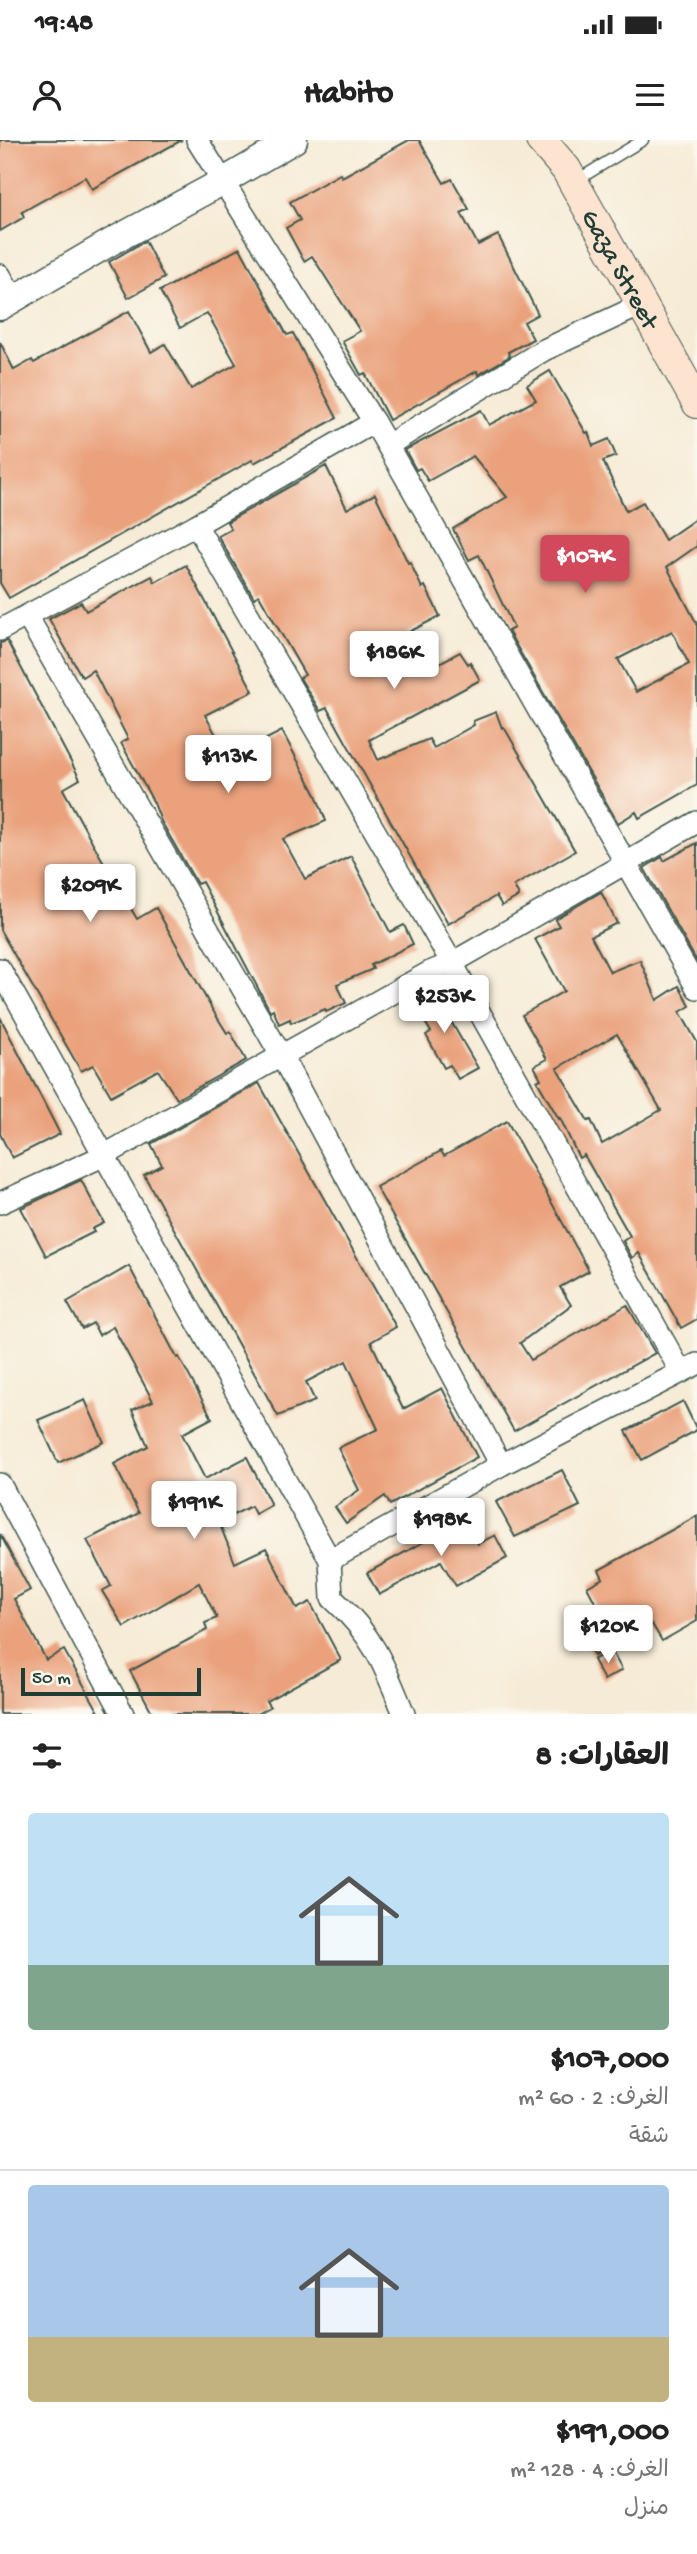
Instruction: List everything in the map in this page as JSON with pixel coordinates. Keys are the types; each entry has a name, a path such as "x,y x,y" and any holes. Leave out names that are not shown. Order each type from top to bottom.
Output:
{"main road":[{"name":"Gaza Street","path":"560,152 641,305 697,403"}],"street":[{"path":"197,140 388,445 697,988"},
{"path":"0,275 7,303 294,140"},
{"path":"388,445 544,350 641,305"},
{"path":"0,631 197,525 374,422"},
{"path":"197,525 689,1368 500,1465 331,1560"},
{"path":"27,616 282,1057 500,1465"},
{"path":"0,1203 105,1155 430,972 452,963 697,822"},
{"path":"0,969 331,1560 332,1598 352,1616 380,1654 404,1714"},
{"path":"0,1484 123,1714"}],"lane":[{"path":"560,152 643,140"}],"building":[{"path":"0,140 182,140 92,189 85,177 22,212 24,217 0,231"},
{"path":"409,140 419,140 444,183 452,179 469,209 461,213 478,245 498,235 538,314 524,322 533,339 508,352 510,356 478,375 477,371 389,420 365,373 361,375 342,341 360,331 312,256 304,261 286,228 300,220 290,202"},
{"path":"145,241 164,278 128,298 109,262"},
{"path":"240,248 287,335 293,333 337,418 254,463 252,460 9,598 0,583 0,342 14,370 32,360 34,363 129,311 151,352 165,344 191,389 236,364 207,313 180,328 160,291"},
{"path":"550,371 586,433 588,432 593,446 609,439 616,456 603,461 626,511 643,502 665,540 697,518 697,546 667,567 697,624 697,785 639,818 636,812 618,823 508,631 514,628 479,555 469,560 453,529 507,497 473,456 428,481 420,468 416,470 405,450 481,410 489,425 536,400 527,385","holes":["672,631 689,664 636,692 618,659"]},
{"path":"326,466 347,509 375,494 408,563 410,562 422,588 425,586 440,616 407,633 426,670 460,652 468,664 470,662 480,680 369,740 378,760 429,739 434,748 474,725 473,721 496,712 502,728 504,727 575,851 514,886 519,896 502,906 496,896 448,924 327,708 320,711 300,678 305,675 259,595 254,598 218,536 231,529 227,522"},
{"path":"186,565 253,691 205,715 229,758 282,731 316,795 326,821 283,839 305,879 351,856 390,932 404,925 413,944 371,965 373,969 337,984 346,1003 291,1023 290,1019 279,1024 273,1009 270,1011 202,882 197,884 161,821 121,743 128,739 93,670 82,677 49,619 81,602 86,611 152,576 155,582"},
{"path":"7,641 80,779 63,789 100,856 137,919 156,908 212,1009 227,1033 230,1031 246,1060 177,1099 158,1070 111,1096 93,1065 81,1071 0,930 0,643"},
{"path":"697,843 697,962 644,868 662,857 664,861"},
{"path":"601,892 617,923 591,936 610,972 640,960 657,1000 679,986 690,1006 680,1012 697,1042 697,1319 681,1328 639,1253 632,1258 623,1241 630,1236 584,1155 579,1158 560,1118 537,1081 541,1079 534,1066 547,1059 522,1015 564,991 535,939 559,926 555,919","holes":["617,1034 661,1110 602,1144 591,1120 588,1121 557,1068"]},
{"path":"431,987 478,1068 458,1079 450,1065 444,1068 426,1035 431,1032 411,999"},
{"path":"0,1017 60,1134 12,1158 0,1134"},
{"path":"259,1083 396,1327 371,1342 403,1409 442,1388 477,1457 390,1505 385,1496 346,1523 335,1507 359,1490 338,1448 378,1429 346,1361 306,1382 315,1401 278,1416 144,1175 162,1165 151,1144"},
{"path":"507,1121 589,1271 560,1287 571,1305 520,1343 531,1360 627,1305 655,1353 514,1431 376,1187 441,1151 444,1156"},
{"path":"81,1180 104,1223 92,1229 94,1232 46,1256 21,1208"},
{"path":"129,1266 212,1418 182,1434 205,1479 247,1457 271,1505 255,1514 251,1506 219,1522 235,1563 266,1548 297,1609 310,1602 341,1660 266,1701 270,1707 257,1714 153,1714 130,1671 207,1630 205,1623 217,1618 199,1583 124,1627 102,1591 111,1586 87,1540 139,1513 114,1464 148,1446 132,1410 153,1401 113,1327 99,1335 93,1323 82,1329 67,1302"},
{"path":"85,1400 104,1442 58,1463 38,1420"},
{"path":"683,1401 697,1430 642,1460 626,1431"},
{"path":"562,1470 580,1506 515,1537 496,1502"},
{"path":"697,1516 697,1621 662,1641 652,1624 594,1656 573,1616 596,1604 587,1587 603,1578 599,1570"},
{"path":"465,1519 478,1544 495,1535 507,1558 456,1586 441,1561 379,1595 367,1573"},
{"path":"0,1534 30,1590 14,1599 46,1660 64,1650 100,1714 0,1714"},
{"path":"611,1650 622,1670 604,1680 593,1660"}]}
